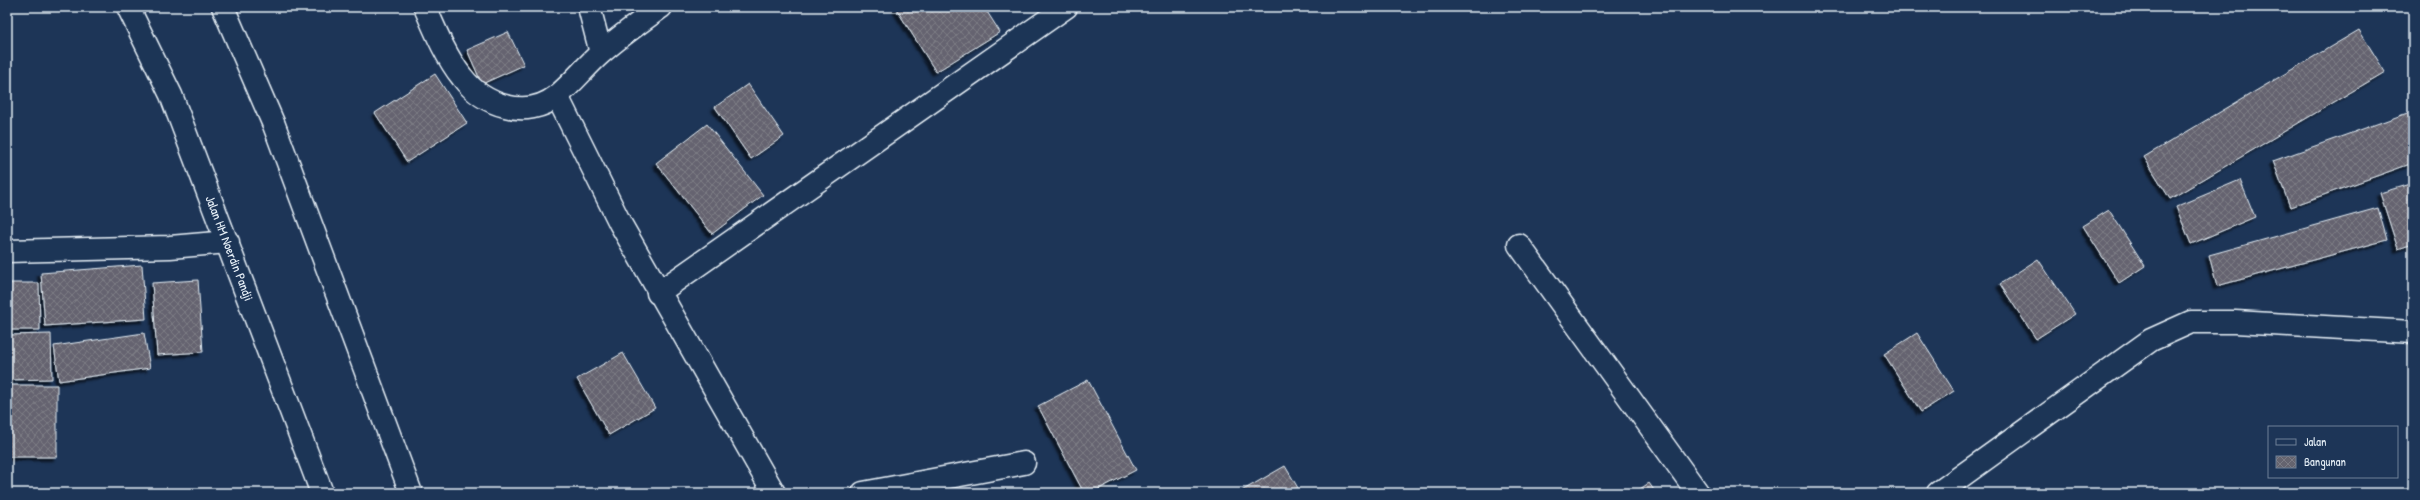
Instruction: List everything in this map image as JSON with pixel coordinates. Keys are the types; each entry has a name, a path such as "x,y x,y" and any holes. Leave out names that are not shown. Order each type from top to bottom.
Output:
{"street":[{"name":"Jalan HM Noerdin Pandji","path":"128,7 171,95 322,493"},
{"path":"223,7 274,124 411,493"},
{"path":"425,7 434,28 462,76 477,91 493,101 517,109 532,108 557,96 601,53 661,7"},
{"path":"589,7 601,53"},
{"path":"658,293 1066,7"},
{"path":"557,96 616,216 658,293 712,382 774,493"},
{"path":"7,251 170,247 228,242"},
{"path":"1519,245 1698,493"},
{"path":"1938,493 2151,340 2191,322 2235,322 2413,332"},
{"path":"862,493 1024,463"}],"building":[{"path":"895,7 984,7 1000,32 936,72"},
{"path":"2359,30 2385,72 2170,199 2144,157"},
{"path":"508,32 524,65 482,84 467,50"},
{"path":"435,74 467,123 407,162 375,113"},
{"path":"748,84 784,136 751,159 715,107"},
{"path":"2413,111 2413,163 2290,207 2273,161"},
{"path":"707,124 763,195 712,234 656,163"},
{"path":"2240,180 2255,217 2191,244 2176,207"},
{"path":"2413,183 2413,244 2398,249 2380,193"},
{"path":"2378,208 2387,240 2217,286 2209,255"},
{"path":"2109,210 2145,266 2119,283 2083,226"},
{"path":"2038,259 2075,314 2036,339 2000,284"},
{"path":"142,265 146,319 45,326 41,273"},
{"path":"198,280 203,352 157,355 152,283"},
{"path":"7,283 39,283 40,330 7,330"},
{"path":"144,333 150,368 59,381 54,346"},
{"path":"1917,333 1954,391 1921,412 1884,354"},
{"path":"51,334 52,379 7,380 7,335"},
{"path":"623,353 655,408 609,435 577,379"},
{"path":"1088,380 1136,470 1091,493 1084,493 1038,406"},
{"path":"7,385 57,385 57,457 7,457"},
{"path":"1285,466 1301,493 1238,493"},
{"path":"1649,483 1656,493 1634,493"}]}
